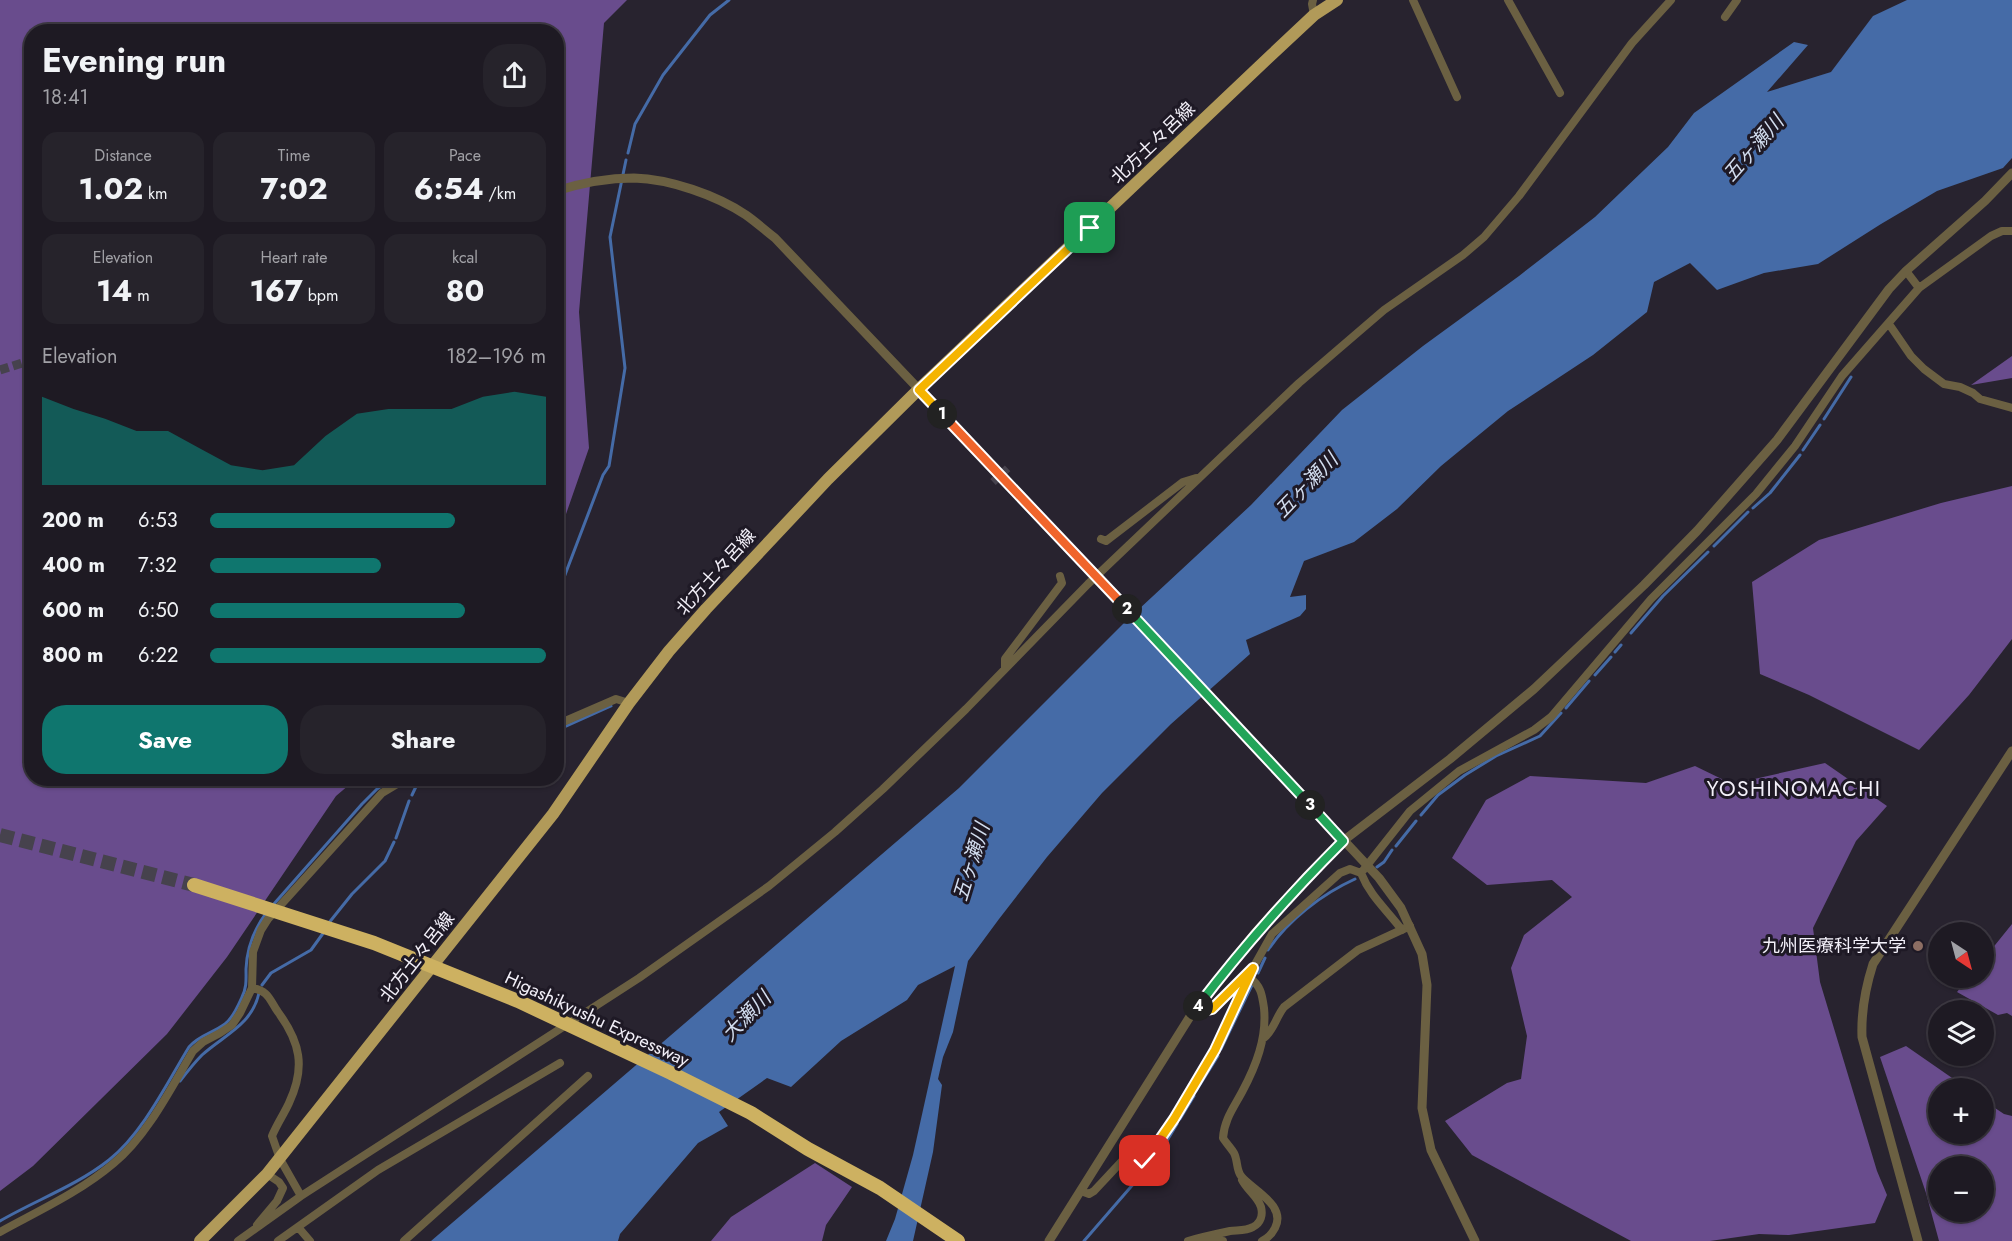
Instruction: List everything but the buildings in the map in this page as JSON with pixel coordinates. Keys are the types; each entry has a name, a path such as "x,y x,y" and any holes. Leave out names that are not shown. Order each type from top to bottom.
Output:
{"highway":[{"name":"Higashikyushu Expressway","path":"194,885 374,943 528,1006 751,1113 808,1149 880,1188 958,1241"}],"main road":[{"name":"北方土々呂線","path":"200,1241 236,1207 280,1159 553,814 629,704 669,651 765,545 828,479 919,390 1314,15 1337,0"}],"street":[{"path":"1313,0 1314,15"},
{"path":"1413,0 1457,97"},
{"path":"1509,0 1560,93"},
{"path":"238,1241 301,1197 639,978 769,886 884,789 1088,584 1299,383 1384,310 1463,255 1484,237 1519,196 1632,43 1671,0"},
{"path":"1725,17 1737,0"},
{"path":"1049,1241 1197,1007 1255,933 1343,841 1450,759 1534,689 1644,585 1697,531 1777,440 1889,289 2012,173"},
{"path":"564,188 575,185 634,178 676,185 709,196 746,215 775,238 1088,567 1379,878 1401,908 1406,928 1422,954 1427,985 1422,1108 1431,1150 1475,1241"},
{"path":"1361,873 1410,811 1459,771 1534,730 1551,717 1651,599 1756,494 1795,446 1842,376 1890,324 1919,288 1991,236 2002,231 2012,231"},
{"path":"1906,271 1919,288"},
{"path":"1890,324 1911,356 1944,384 1960,387 1980,399 2012,408"},
{"path":"1101,539 1106,541 1184,482 1198,478"},
{"path":"1005,668 1005,659 1062,583 1060,576"},
{"path":"564,722 616,699 629,704"},
{"path":"1918,1241 1862,1037 1863,1001 1873,964 2012,751"},
{"path":"0,1232 76,1190 114,1163 142,1133 193,1051 203,1042 232,1025 240,1013 252,988 253,952 261,930 268,919 382,793 394,786"},
{"path":"1134,1174 1174,1119 1215,1050 1253,968 1272,934 1287,918 1340,873 1350,869 1361,873"},
{"path":"1361,873 1366,887 1383,909 1406,928"},
{"path":"1264,1038 1270,1033 1284,1007 1334,968 1358,950 1406,928"},
{"path":"1197,1007 1203,1011 1212,1009 1253,968"},
{"path":"1190,1241 1222,1232 1255,1227 1262,1216 1259,1203 1247,1189 1239,1173 1234,1153 1223,1138 1227,1117 1251,1074 1264,1038 1265,1023 1260,987 1249,977"},
{"path":"252,988 262,990 268,995 289,1027 298,1048 299,1066 295,1085 289,1103 272,1136 280,1159 301,1197"},
{"path":"279,1241 378,1170 560,1063"},
{"path":"404,1241 588,1076"},
{"path":"1081,1191 1089,1194 1094,1191 1123,1160 1145,1161"},
{"path":"1239,1173 1246,1182 1266,1198 1276,1213 1277,1224 1266,1240"},
{"path":"255,1230 278,1201 283,1188 279,1182 267,1174"},
{"path":"298,1227 310,1241"},
{"path":"1190,1241 1223,1241"}],"shaded area":[{"path":"0,0 627,0 604,23 579,312 589,448 564,520 564,24 24,24 24,786 348,786 336,796 227,957 167,1034 33,1166 0,1191"},
{"path":"2012,356 2012,378 1971,385"},
{"path":"2012,486 2012,639 1969,695 1919,750 1809,695 1760,674 1752,582 1819,540 1941,503"},
{"path":"1825,763 1887,806 1856,841 1813,928 1820,982 1877,1171 1887,1195 1875,1223 1789,1235 1759,1234 1710,1241 1631,1241 1472,1155 1445,1121 1507,1083 1521,1079 1527,1036 1511,968 1524,935 1572,897 1552,880 1487,885 1452,858 1486,800 1530,776 1646,783 1695,766 1732,784"},
{"path":"2012,924 2012,1016 2007,1013 1998,1015 1994,1013 1994,1000 1971,1000 1957,992 1960,988 1994,988 1994,946"},
{"path":"1906,1046 1928,1061 1928,1066 1935,1066 1952,1078 1928,1078 1928,1144 1994,1144 1994,1107 2012,1116 2012,1241 1939,1241 1934,1222 1994,1222 1994,1156 1928,1156 1928,1200 1880,1057"},
{"path":"815,1163 852,1187 826,1225 822,1241 711,1241 731,1217"}],"water":[{"path":"1907,0 2012,0 2012,158 2003,168 1937,191 1818,264 1764,273 1717,290 1690,263 1654,282 1647,312 1593,355 1508,411 1441,466 1397,509 1354,542 1304,561 1290,597 1306,595 1306,609 1300,616 1246,640 1250,654 1171,724 1102,793 1047,857 968,961 953,1032 943,1057 938,1079 942,1085 933,1152 913,1241 886,1241 895,1219 913,1155 955,966 918,985 907,1000 841,1041 791,1087 767,1078 719,1112 728,1126 698,1143 620,1234 618,1241 431,1241 959,788 1124,623 1251,505 1342,410 1595,217 1668,147 1694,113 1794,42 1808,45 1767,92 1831,72 1873,16"}],"waterway":[{"path":"628,153 635,124 663,75 710,15 729,0"},
{"path":"564,577 603,475 609,466 625,368 610,237 626,160"},
{"path":"1824,419 1851,377"},
{"path":"1803,450 1820,425"},
{"path":"1753,508 1770,493 1800,455"},
{"path":"1714,546 1748,512"},
{"path":"1631,633 1663,596 1708,552"},
{"path":"1615,652 1621,645"},
{"path":"1595,675 1611,657"},
{"path":"1566,708 1589,681"},
{"path":"564,727 611,706"},
{"path":"1421,815 1438,795 1465,775 1496,756 1540,736 1561,713"},
{"path":"273,905 362,804 381,786"},
{"path":"412,795 416,786"},
{"path":"396,838 409,801"},
{"path":"1396,846 1416,821"},
{"path":"328,924 352,894 385,861 394,842"},
{"path":"1377,867 1384,862 1392,850"},
{"path":"1268,950 1285,928 1307,909 1330,892 1355,879"},
{"path":"0,1221 96,1169 109,1160 133,1136 154,1107 189,1047 225,1024 235,1012 245,990 250,946 258,925 267,912"},
{"path":"262,985 271,973 311,950 324,932"},
{"path":"1258,973 1265,958"},
{"path":"1221,1049 1252,985"},
{"path":"180,1081 202,1055 244,1021 259,993"},
{"path":"1196,1091 1218,1056"},
{"path":"1180,1119 1194,1096"},
{"path":"1159,1154 1177,1124"},
{"path":"1084,1241 1155,1159"}],"tunnel":[{"path":"0,370 24,362"},
{"path":"993,482 1008,468"},
{"path":"0,835 194,885"}],"place":[{"name":"九州医療科学大学","path":"1918,946"}],"district":[{"name":"YOSHINOMACHI","path":"1794,789"}],"route":[{"path":"1090,228 919,390 1088,567 1343,841 1255,933 1197,1007 1203,1011 1212,1009 1253,968 1215,1050 1152,1154 1145,1161"}],"water label":[{"name":"五ヶ瀬川","path":"1753,148"},
{"name":"五ヶ瀬川","path":"1306,485"},
{"name":"五ヶ瀬川","path":"971,862"},
{"name":"大瀬川","path":"746,1016"}]}
